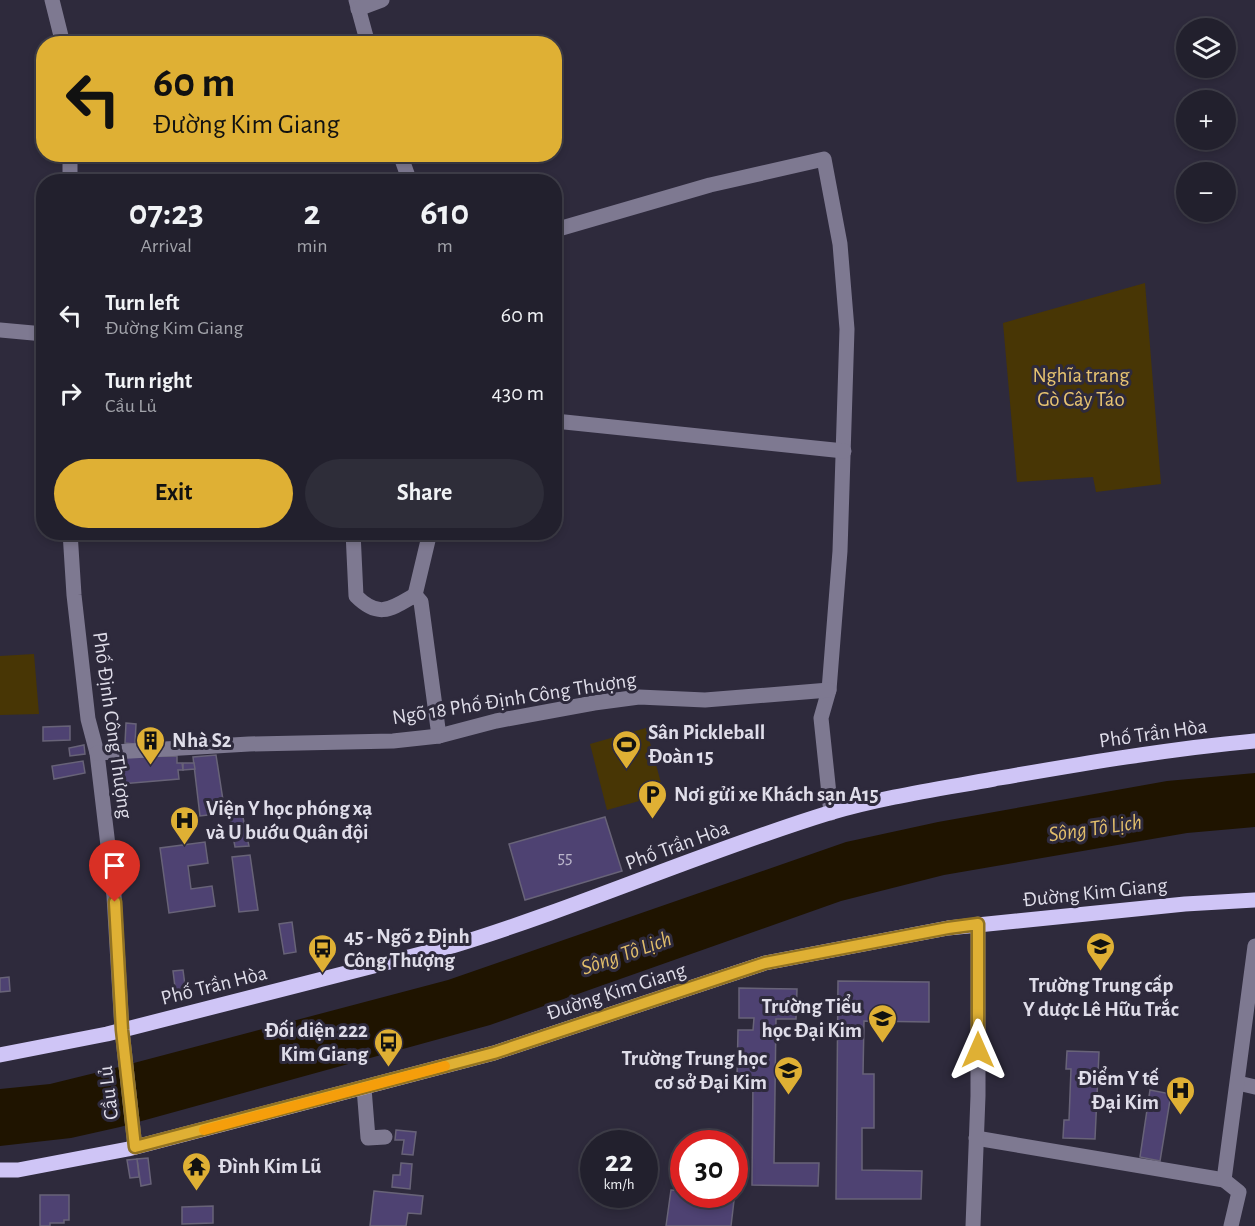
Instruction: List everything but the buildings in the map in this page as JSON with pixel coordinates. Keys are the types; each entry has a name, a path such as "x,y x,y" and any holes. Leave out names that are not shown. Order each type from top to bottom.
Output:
{"main road":[{"name":"Phố Trần Hòa","path":"0,1055 122,1030 452,946 499,932 769,833 831,813 917,793 1075,765 1187,748 1255,741"},
{"name":"Đường Kim Giang","path":"0,1170 39,1166 134,1139 364,1088 510,1048 765,963 978,924 1185,904 1255,900"}],"street":[{"path":"52,0 61,36"},
{"path":"366,36 357,5 382,0"},
{"path":"562,228 710,185 824,159 840,244 847,328 840,551 829,690 821,718 831,813"},
{"path":"0,330 36,333"},
{"path":"562,422 844,451"},
{"name":"Phố Định Công Thượng","path":"71,540 74,595 88,719 97,753 114,896 124,1050"},
{"path":"353,540 356,596 362,602 380,611 388,610 415,596 428,540"},
{"path":"415,596 421,602 439,736"},
{"name":"Ngõ 18 Phố Định Công Thượng","path":"97,753 249,744 393,741 439,736 496,721 639,697 705,700 829,690"},
{"path":"973,1226 978,1096 978,924"},
{"path":"1224,1180 1255,946"},
{"name":"Cầu Lủ","path":"124,1050 134,1139"},
{"path":"1238,1083 1255,1087"},
{"path":"364,1088 368,1138 385,1137"},
{"path":"976,1138 1224,1180 1239,1192 1231,1226"}],"green space":[{"name":"Nghĩa trang Gò Cây Táo","path":"1145,283 1161,484 1096,492 1093,477 1017,482 1003,323"},
{"path":"34,654 39,714 0,715 0,656"},
{"name":"Sân Pickleball Đoàn 15","path":"646,728 664,794 607,810 590,744"}],"water":[{"name":"Sông Tô Lịch","path":"1255,773 1255,827 1187,833 944,875 841,901 490,1025 120,1127 71,1138 0,1146 0,1089 50,1084 448,980 846,842 938,822 1167,781"}],"slow traffic":[{"path":"204,1130 445,1066"}],"place":[{"name":"Nhà S2","path":"151,766"},
{"name":"Sân Pickleball Đoàn 15","path":"627,770"},
{"name":"Nơi gửi xe Khách sạn A15","path":"653,820"},
{"name":"Viện Y học phóng xạ và U bướu Quân đội","path":"185,846"},
{"name":"Trường Trung cấp Y dược Lê Hữu Trắc","path":"1101,972"},
{"name":"45 - Ngõ 2 Định Công Thượng","path":"323,974"},
{"name":"Trường Tiểu học Đại Kim","path":"883,1044"},
{"name":"Đối diện 222 Kim Giang","path":"389,1068"},
{"name":"Trường Trung học cơ sở Đại Kim","path":"788,1096"},
{"name":"Điểm Y tế Đại Kim","path":"1180,1116"},
{"name":"Đình Kim Lũ","path":"197,1192"}],"route":[{"path":"115,902 122,1030 135,1147 494,1053 765,963 978,924 978,1050"}]}
